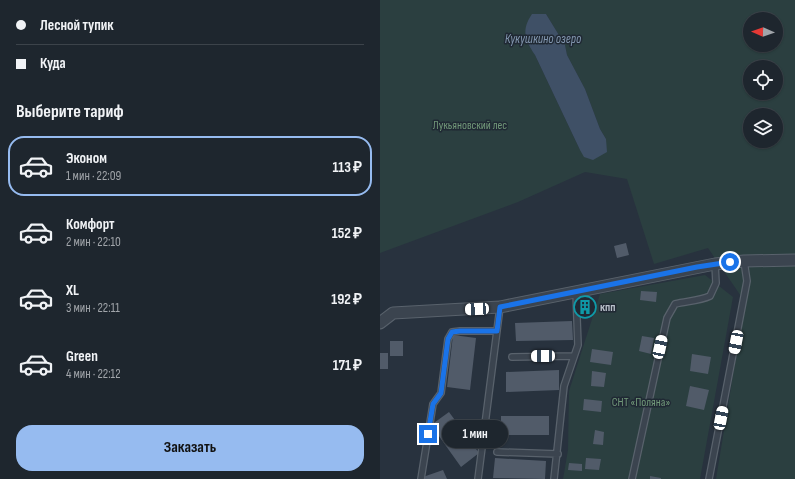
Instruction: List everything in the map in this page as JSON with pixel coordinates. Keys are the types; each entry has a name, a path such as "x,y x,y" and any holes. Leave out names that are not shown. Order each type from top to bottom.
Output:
{"street":[{"path":"380,323 393,313 496,308 715,264 744,261 795,260"}],"lane":[{"path":"709,479 748,281 744,261"},
{"path":"632,479 667,318 675,304 686,301 700,300 710,296 716,283 715,264"},
{"path":"554,479 558,454 564,386 578,346 576,292"},
{"path":"478,479 497,331 496,308"},
{"path":"421,479 433,404 441,393 448,339 452,332 497,331"},
{"path":"512,357 574,356"},
{"path":"497,452 558,454"}],"green space":[{"name":"Лукьяновский лес","path":"380,0 795,0 795,479 716,479 745,302 708,248 654,264 627,179 585,172 518,202 380,253","holes":["546,14 565,45 567,55 585,89 600,129 606,139 580,150 535,55 528,44"]},
{"name":"СНТ «Поляна»","path":"705,275 733,297 700,479 563,479 568,450 569,391 600,294"}],"water":[{"name":"Кукушкино озеро","path":"532,14 546,14 565,45 567,55 585,89 600,129 606,139 607,152 593,160 584,157 580,150 529,45 525,30"}],"building":[{"path":"626,243 629,255 617,258 614,246"},
{"path":"641,291 657,292 656,302 640,300"},
{"name":"кпп","path":"589,300 590,314 581,314 580,301"},
{"path":"572,321 573,340 516,341 515,323"},
{"path":"453,335 476,338 470,390 447,387"},
{"path":"642,336 654,338 651,354 639,351"},
{"path":"390,341 403,341 403,356 390,356"},
{"path":"592,349 613,352 611,365 590,362"},
{"path":"380,353 388,353 388,369 380,369"},
{"path":"692,354 711,357 708,374 690,371"},
{"path":"559,370 559,390 506,392 506,372"},
{"path":"592,371 606,373 604,387 591,386"},
{"path":"690,386 709,390 704,410 686,406"},
{"path":"584,399 602,401 601,412 583,410"},
{"path":"449,412 479,453 461,467 431,425"},
{"path":"501,416 549,416 549,435 501,435"},
{"path":"595,430 604,432 603,445 593,444"},
{"path":"495,458 546,461 545,479 493,478"},
{"path":"586,458 601,459 599,470 585,469"},
{"path":"569,463 582,464 582,471 568,470"},
{"path":"443,470 447,479 423,479 423,477"},
{"path":"650,476 661,478 661,479 650,479"}],"place":[{"name":"кпп","path":"585,307"}],"route":[{"path":"428,434 433,404 441,393 448,339 452,332 497,331 500,307 697,267 730,262"}]}
